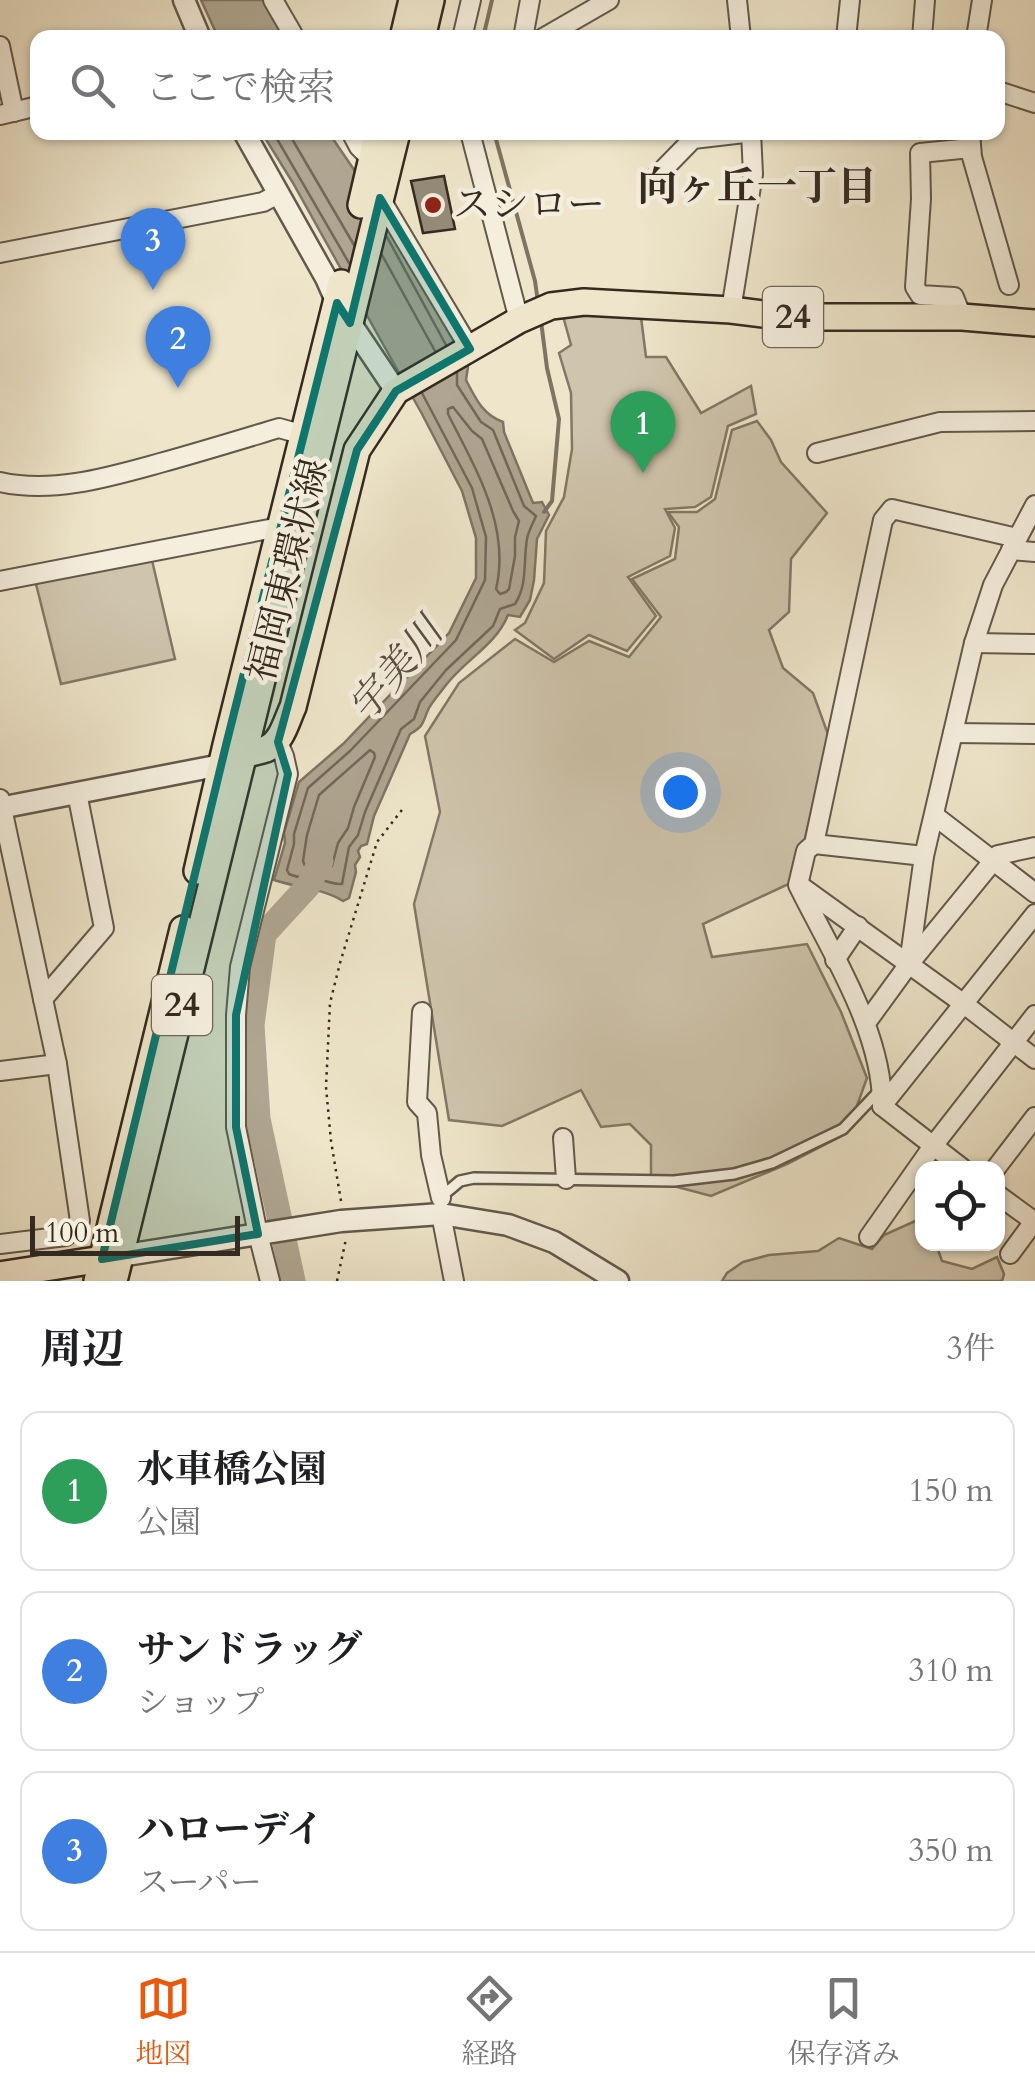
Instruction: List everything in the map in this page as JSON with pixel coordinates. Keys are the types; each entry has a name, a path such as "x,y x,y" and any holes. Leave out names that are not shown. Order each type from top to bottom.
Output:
{"main road":[{"path":"405,30 412,0"},
{"path":"424,30 432,0"},
{"name":"24","path":"344,310 373,188 377,140"},
{"name":"24","path":"373,188 394,140"},
{"name":"福岡東環状線","path":"232,759 278,742 293,707 357,450 400,389 523,319 551,306 584,302 786,317 962,317 1035,323"},
{"name":"福岡東環状線","path":"232,759 280,531 304,435 344,310"},
{"name":"福岡東環状線","path":"108,1269 344,310"},
{"path":"0,1275 108,1269"}],"street":[{"path":"184,0 197,30"},
{"path":"273,0 290,30"},
{"path":"464,30 471,0"},
{"path":"524,30 530,0"},
{"path":"556,30 609,0"},
{"path":"737,0 740,30"},
{"path":"847,30 850,0"},
{"path":"923,30 925,0"},
{"path":"977,30 982,0"},
{"path":"0,46 7,113"},
{"path":"1005,94 1035,103"},
{"path":"248,140 344,310 400,389"},
{"path":"356,140 373,188 467,351"},
{"path":"472,140 523,319"},
{"path":"649,184 691,140"},
{"path":"731,310 752,174 752,140"},
{"path":"962,317 954,298 920,295 915,286 920,153 970,140 1009,285"},
{"path":"0,253 263,202 278,194"},
{"path":"817,453 940,422 1035,421"},
{"path":"0,482 44,486 95,481 279,428 304,435"},
{"path":"909,964 924,856 974,643 992,585 1035,505"},
{"path":"953,1161 882,1097 866,1023 798,885 806,851 814,844 883,520 892,509 1035,552"},
{"path":"0,581 269,529 280,531"},
{"path":"974,643 1035,644"},
{"path":"953,733 1035,734"},
{"path":"270,1281 236,1127 236,1015 240,967 288,774 278,742"},
{"path":"0,1244 66,1236 80,1221 57,1064 1,805 78,793 232,759"},
{"path":"43,999 104,928 78,793"},
{"path":"934,816 1035,893"},
{"path":"814,844 924,856"},
{"path":"866,1023 998,855 1035,847"},
{"path":"798,885 1035,1059"},
{"path":"882,1097 964,1004 1035,914"},
{"path":"835,960 858,926"},
{"path":"422,1012 417,1102 427,1113 454,1281"},
{"path":"868,1237 1035,1015"},
{"path":"0,1072 57,1064"},
{"path":"1001,1161 1035,1117"},
{"path":"563,1138 566,1180"},
{"path":"1005,1200 1035,1221 1010,1254"},
{"path":"108,1269 258,1234 441,1206 508,1224 554,1242 618,1281"}],"lane":[{"path":"441,1206 460,1181 474,1178 674,1181 734,1174 772,1163 843,1129 882,1097"}],"path":[{"path":"337,1281 346,1245 326,1087 330,1003 377,842 404,806"}],"highlighted area":[{"path":"380,198 470,349 396,391 357,450 278,742 288,774 236,1015 236,1127 258,1234 102,1259 226,745 337,303 350,323"}],"shaded area":[{"path":"640,309 646,357 666,357 701,413 751,386 756,414 728,426 711,497 695,507 665,509 675,528 670,556 628,577 656,616 627,651 589,635 554,659 515,630 525,623 544,583 546,531 564,497 572,449 571,393 559,353 571,345 563,316"},
{"path":"757,421 781,462 827,513 791,559 789,612 769,630 783,668 813,693 829,737 795,881 703,924 712,957 807,944 841,1012 867,1078 847,1133 711,1196 651,1180 651,1145 630,1124 601,1127 581,1090 502,1126 449,1120 414,904 440,812 425,736 459,683 515,639 554,662 589,641 629,657 661,617 632,579 675,559 679,527 668,512 697,512 715,499 732,430"},
{"path":"151,556 175,659 61,684 35,580"},
{"path":"915,1221 915,1251 938,1251 942,1261 972,1269 997,1257 1004,1274 1002,1281 722,1281 743,1262 769,1255 818,1251 839,1238 872,1249 884,1235"}],"water":[{"path":"201,0 265,0 282,30 215,30"},
{"path":"266,140 334,140 393,227 456,342 468,367 466,380 473,393 485,410 503,422 533,503 542,502 549,515 537,539 530,600 520,617 508,615 496,635 454,676 431,704 420,727 410,734 374,816 367,844 358,851 360,857 349,898 343,901 274,880 299,782 343,744 449,633 476,578 476,538 462,491"}],"building":[{"name":"スシロー","path":"444,176 455,229 423,233 411,181"}],"waterway":[{"path":"485,30 492,0"},
{"path":"496,140 538,302"},
{"path":"541,321 559,419 552,501 544,512"},
{"name":"宇美川","path":"293,1281 258,1119 252,1025 264,934 308,886 321,861"}],"place":[{"name":"スシロー","path":"433,205"},
{"name":"ハローデイ","path":"153,290"},
{"name":"サンドラッグ","path":"178,388"},
{"name":"水車橋公園","path":"643,473"}],"district":[{"name":"向ヶ丘一丁目","path":"757,187"}]}
